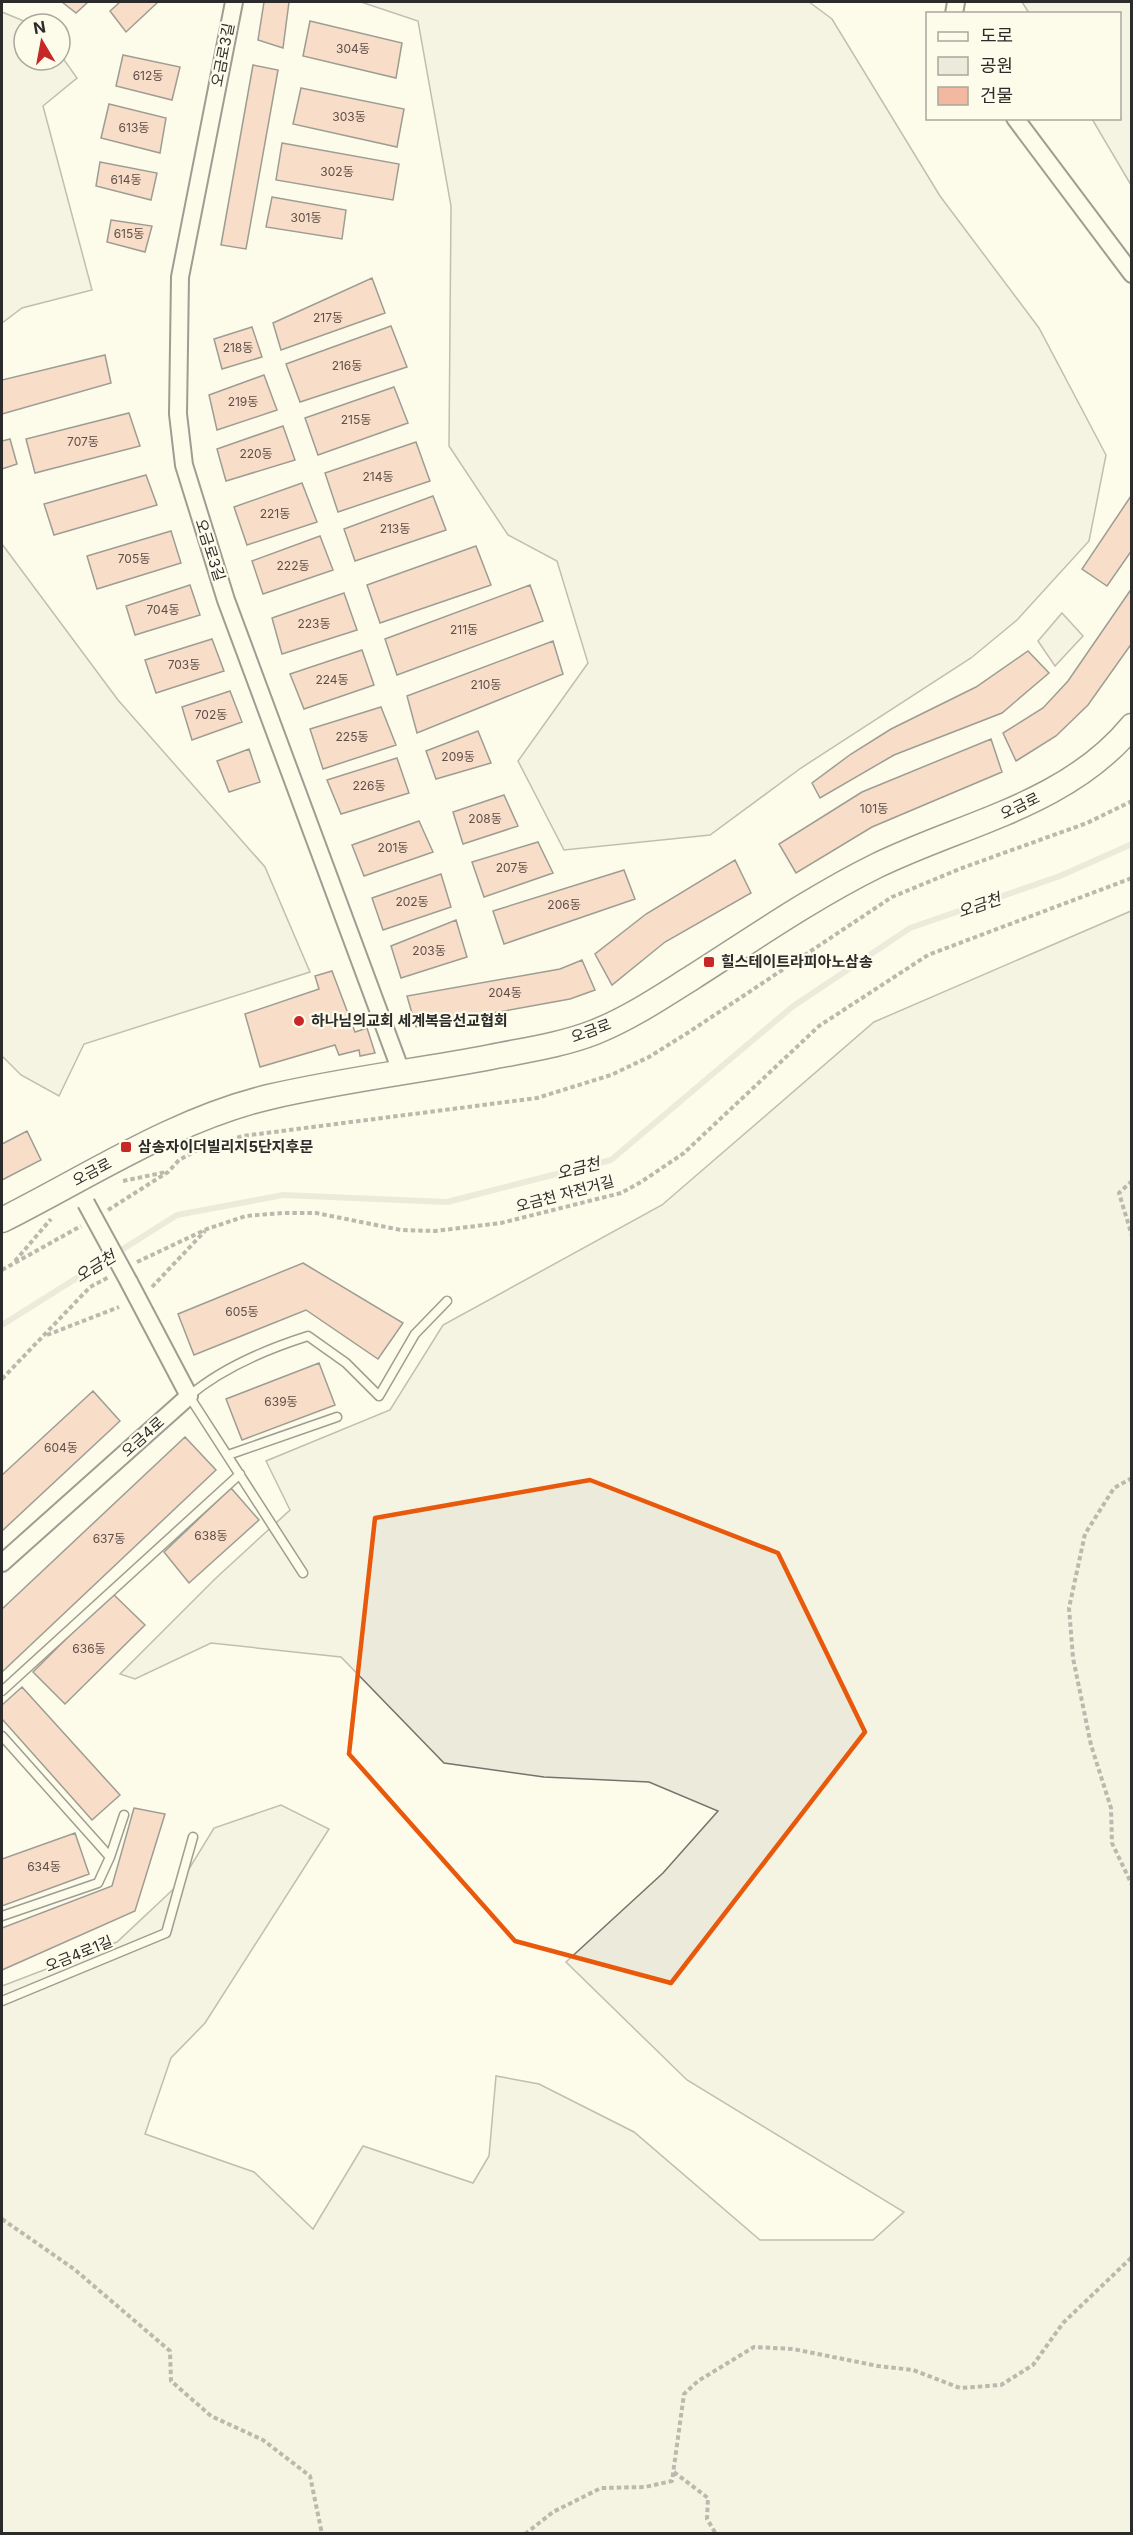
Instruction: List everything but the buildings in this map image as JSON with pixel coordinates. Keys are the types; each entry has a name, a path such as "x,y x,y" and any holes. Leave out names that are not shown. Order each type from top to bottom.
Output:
{"street":[{"name":"오금로3길","path":"234,2 180,277 178,414 184,465 226,600 402,1074"},
{"path":"1016,120 1131,274"},
{"name":"오금로","path":"2,1220 176,1130 267,1097 541,1048 593,1033 637,1013 766,930 876,866 1015,810 1077,776 1114,748 1131,726"},
{"path":"75,1182 189,1396"},
{"name":"오금4로","path":"2,1563 189,1396"}],"lane":[{"path":"303,1573 189,1396 201,1385 274,1347 308,1336 346,1363 379,1396 415,1334 447,1301"},
{"path":"228,1455 337,1417"},
{"path":"2,1691 240,1474"},
{"path":"2,1736 110,1857"},
{"path":"2,1916 98,1883 110,1857 124,1815"},
{"name":"오금4로1길","path":"2,2001 166,1933 193,1837"}],"path":[{"name":"오금천 자전거길","path":"131,1265 207,1229 246,1216 316,1213 401,1230 435,1231 501,1223 621,1192 641,1182 684,1153 819,1026 928,955 1131,878"},
{"path":"115,1182 168,1172"},
{"path":"1131,1181 1119,1193 1131,1236"},
{"path":"13,1263 54,1215"},
{"path":"152,1287 207,1229"},
{"path":"2,1379 90,1287 111,1276"},
{"path":"44,1336 119,1307"},
{"path":"1131,1478 1114,1488 1085,1534 1069,1608 1073,1658 1091,1745 1111,1808 1112,1843 1131,1885"},
{"path":"2,2219 74,2269 170,2351 171,2381 211,2416 264,2440 310,2476 322,2534"},
{"path":"525,2534 553,2512 601,2488 645,2487 672,2481 684,2394 698,2381 754,2347 793,2349 878,2366 913,2370 960,2388 1001,2385 1033,2365 1063,2323 1131,2257"},
{"path":"674,2471 708,2498 707,2519 716,2534"}],"highlighted area":[{"path":"590,1480 778,1553 865,1732 671,1983 515,1941 349,1754 375,1518"}],"green space":[{"path":"361,2 809,2 832,19 940,196 1039,328 1106,455 1089,541 1017,620 971,658 801,768 710,835 564,850 518,761 588,663 557,561 508,535 449,446 451,206 418,21"},
{"path":"1022,2 1131,2 1131,185 1093,120 1121,120 1121,12 1028,12"},
{"path":"2,12 12,16 12,72 72,71 77,78 43,106 92,290 22,308 2,323"},
{"path":"2,544 118,700 265,867 310,972 84,1044 59,1096 21,1075 2,1056"},
{"path":"1062,613 1083,636 1055,666 1038,641"},
{"path":"1131,911 1131,2533 2,2534 2,1986 117,1942 181,1882 214,1828 281,1805 329,1829 205,2023 171,2058 145,2134 254,2172 313,2229 363,2146 473,2183 489,2156 496,2076 539,2084 634,2132 760,2240 873,2240 904,2212 687,2080 566,1962 663,1873 718,1811 649,1782 544,1777 444,1763 341,1657 211,1643 135,1679 120,1674 216,1578 290,1510 266,1461 390,1410 443,1325 662,1205 874,1022"}],"waterway":[{"name":"오금천","path":"2,1325 177,1215 283,1195 447,1202 611,1160 792,1007 910,928 1060,876 1132,844"}],"place":[{"name":"힐스테이트라피아노삼송","path":"709,962"},
{"name":"하나님의교회 세계복음선교협회","path":"299,1021"},
{"name":"삼송자이더빌리지5단지후문","path":"126,1147"}]}
